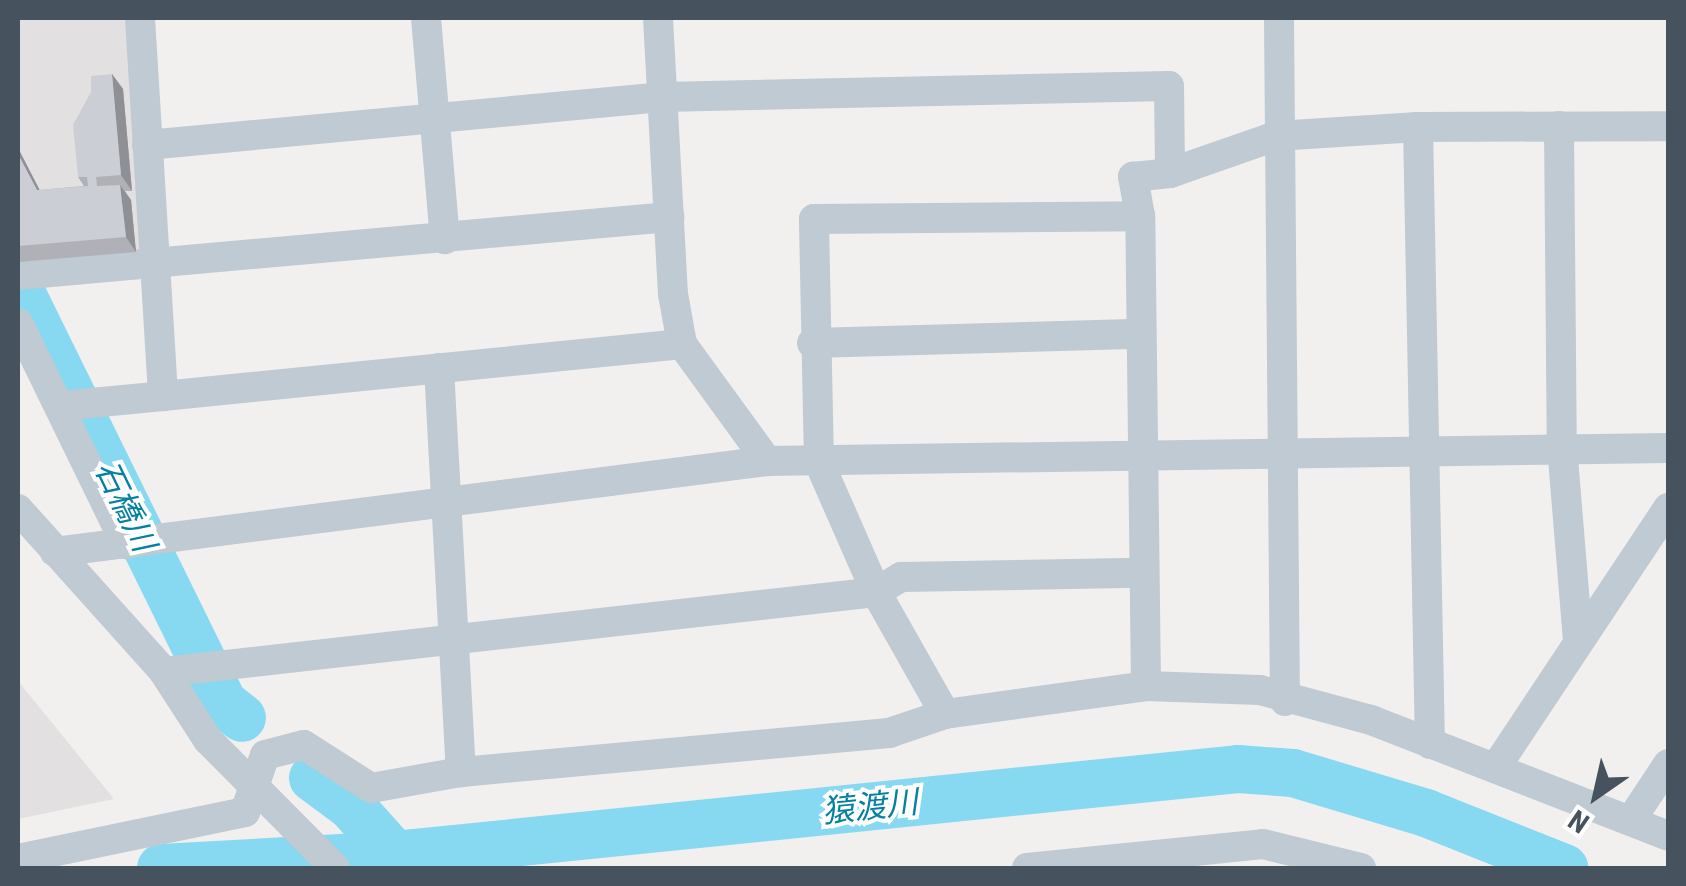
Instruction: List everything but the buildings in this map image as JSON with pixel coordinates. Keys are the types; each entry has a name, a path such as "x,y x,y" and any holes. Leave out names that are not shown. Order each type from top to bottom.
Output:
{"street":[{"path":"149,18 147,146 163,396"},
{"path":"426,18 445,239"},
{"path":"658,18 668,217 682,344 767,462"},
{"path":"1279,18 1276,136 1286,457 1285,701"},
{"path":"147,146 662,96 1168,86 1170,173"},
{"path":"1559,126 1562,446 1578,640"},
{"path":"1146,686 1140,574 1140,216 1133,178 1170,173 1276,136 1418,127 1668,126"},
{"path":"1418,127 1430,744"},
{"path":"945,714 876,592 819,462 812,343 814,219 1140,216"},
{"path":"22,274 154,267 668,217"},
{"path":"18,323 69,405 138,543"},
{"path":"812,343 1141,334"},
{"path":"69,405 682,344"},
{"path":"439,368 458,640 461,772"},
{"path":"55,552 447,506 767,462 1286,457 1562,446 1668,448"},
{"path":"1496,767 1668,508"},
{"path":"18,510 55,552 192,668 208,740 282,810 335,868"},
{"path":"192,668 876,592 901,578 1140,574"},
{"path":"18,859 245,812 251,783 265,754 304,745 371,788 461,772 889,734 945,714 1146,686 1260,690 1285,701 1371,720 1668,836"},
{"path":"1631,820 1668,764"},
{"path":"1039,868 1263,844 1361,868"}],"shaded area":[{"path":"18,18 128,18 145,245 133,260 18,266"},
{"path":"18,681 114,799 18,819"}],"waterway":[{"name":"石橋川","path":"18,286 223,703 242,718"},
{"name":"猿渡川","path":"161,868 395,855 1238,769 1293,773 1426,813 1564,868"},
{"name":"石橋川","path":"313,778 351,806 395,855"}]}
